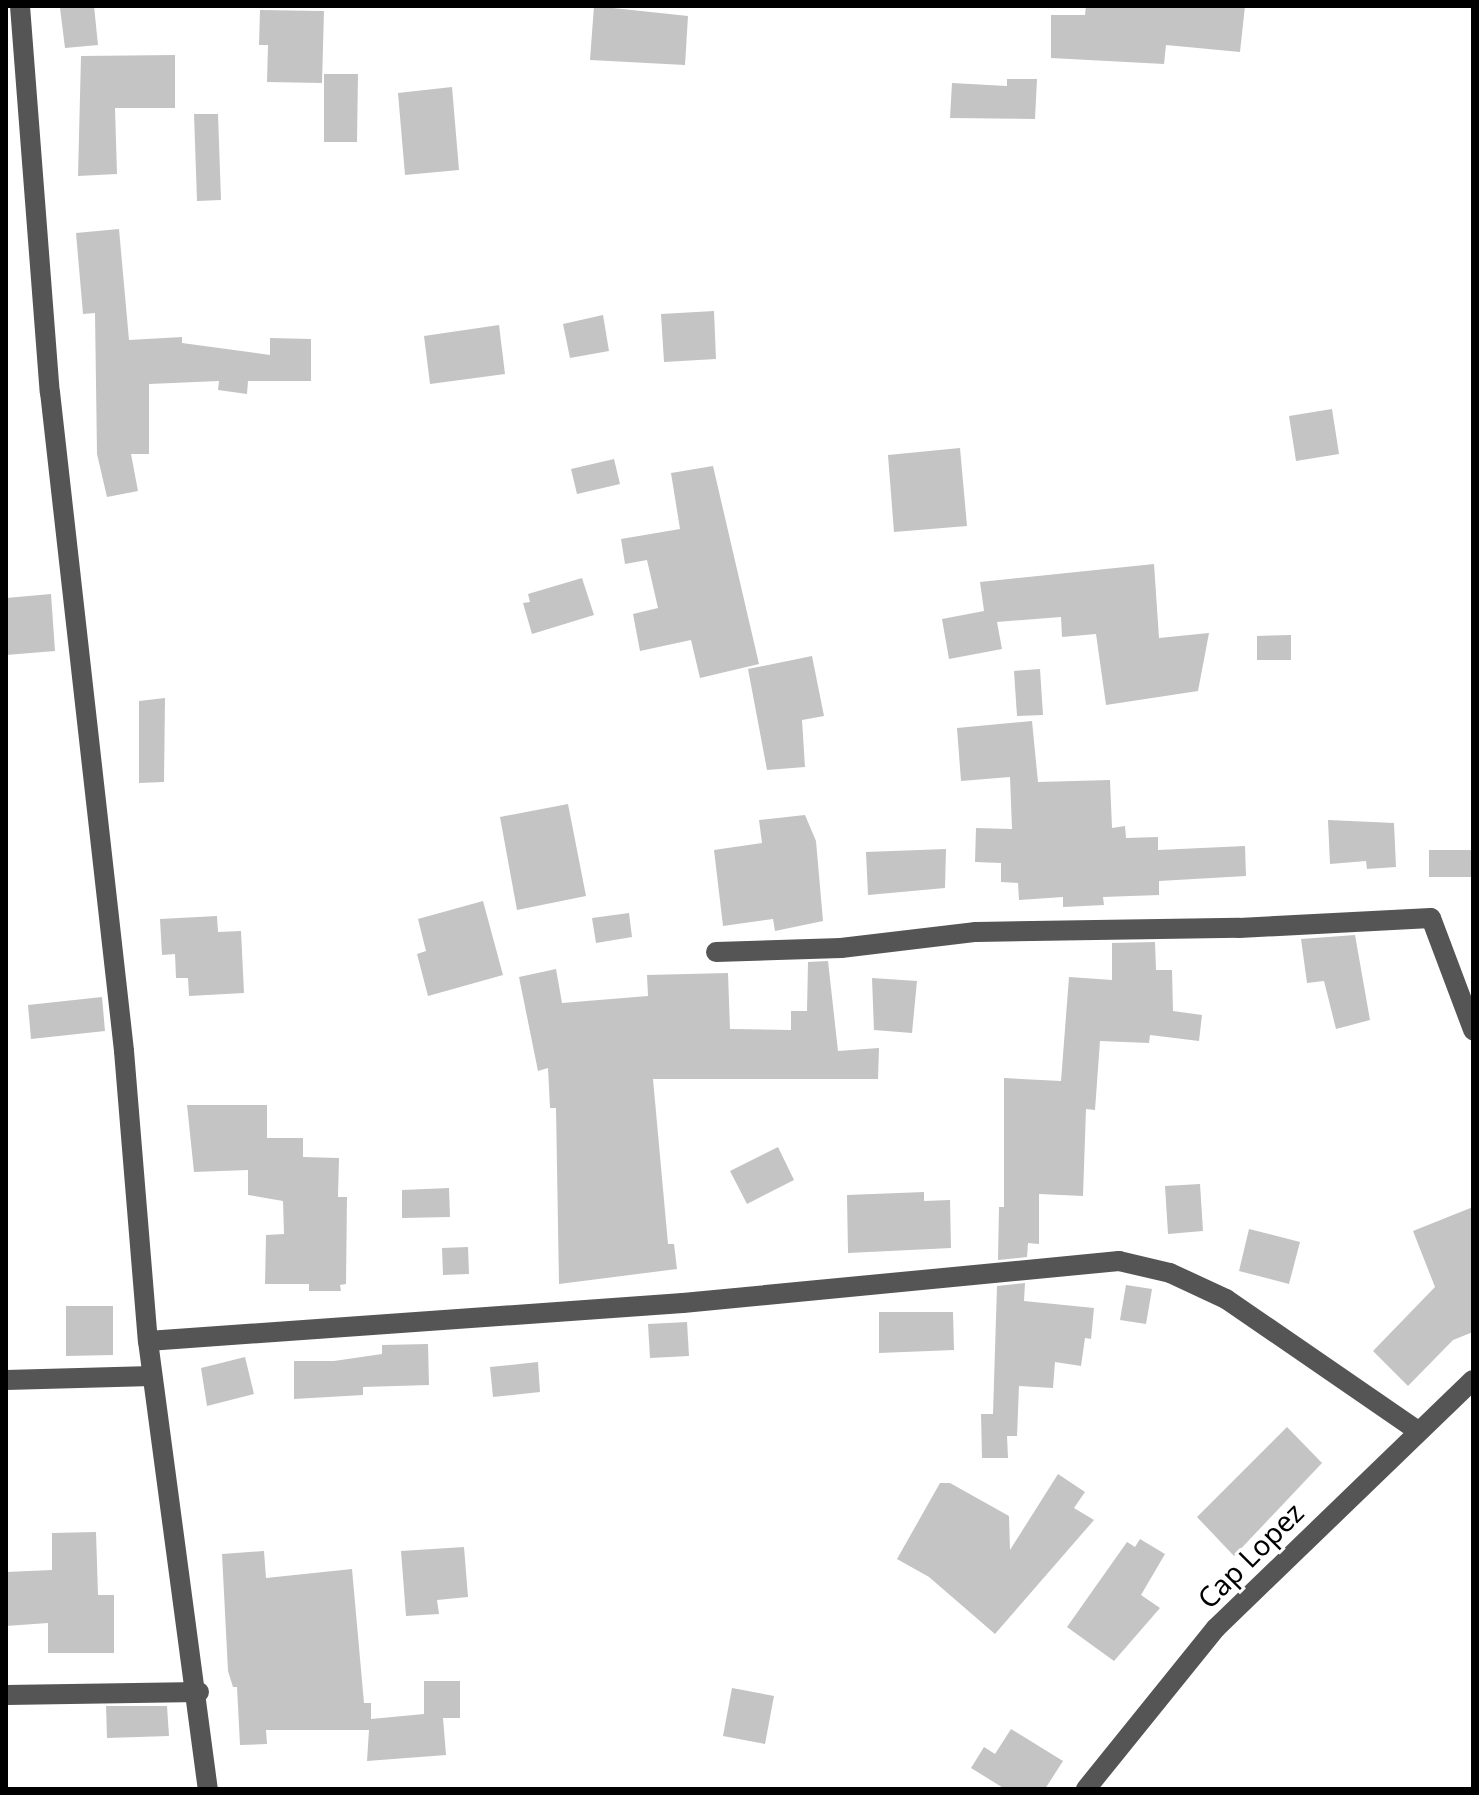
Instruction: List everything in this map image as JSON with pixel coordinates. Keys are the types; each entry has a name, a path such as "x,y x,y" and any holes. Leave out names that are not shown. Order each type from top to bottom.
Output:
{"street":[{"path":"20,6 50,392 124,1051 148,1341 199,1692 208,1789"},
{"path":"716,952 841,948 976,932 1239,928 1431,918 1473,1030"},
{"path":"148,1341 683,1303 1119,1261 1170,1273 1226,1299 1418,1431"},
{"path":"6,1380 152,1376"},
{"name":"Cap Lopez","path":"1086,1789 1216,1628 1473,1380"},
{"path":"6,1695 199,1692"}],"building":[{"path":"94,6 98,45 65,48 60,8"},
{"path":"594,6 688,16 685,65 590,60"},
{"path":"1086,6 1245,6 1240,52 1166,45 1164,64 1051,58 1051,15 1085,15"},
{"path":"260,10 324,11 322,83 267,82 268,45 259,45"},
{"path":"175,55 175,108 115,108 117,174 78,176 81,56"},
{"path":"324,74 358,74 357,142 324,142"},
{"path":"1007,79 1037,79 1035,119 950,118 952,83 1007,86"},
{"path":"452,87 459,170 405,175 398,93"},
{"path":"194,114 218,114 221,200 197,201"},
{"path":"119,229 129,340 182,337 182,343 270,355 270,338 311,339 311,381 248,381 247,394 218,390 219,381 149,384 149,454 131,454 138,491 107,497 97,454 95,313 83,314 76,233"},
{"path":"714,311 716,359 664,362 661,314"},
{"path":"603,315 609,351 570,358 563,324"},
{"path":"499,325 505,374 430,384 424,336"},
{"path":"1332,409 1339,454 1296,461 1289,416"},
{"path":"960,448 967,526 894,532 888,455"},
{"path":"614,459 620,484 577,494 571,469"},
{"path":"713,466 759,664 700,678 691,640 640,651 633,614 658,608 647,560 625,564 621,539 680,529 671,473"},
{"path":"1154,564 1159,638 1209,633 1198,691 1106,705 1096,634 1062,637 1061,617 997,622 1002,649 949,659 942,619 984,611 980,582"},
{"path":"582,578 594,615 532,634 523,603 530,602 528,594"},
{"path":"51,594 55,651 6,655 6,598"},
{"path":"1291,635 1291,660 1257,660 1257,636"},
{"path":"812,656 824,716 802,720 805,767 767,770 748,669"},
{"path":"1040,669 1043,715 1017,716 1014,671"},
{"path":"165,698 164,782 139,783 139,701"},
{"path":"1032,721 1038,782 1110,780 1112,828 1125,826 1126,838 1158,837 1158,850 1245,846 1246,876 1159,881 1159,895 1103,897 1104,905 1063,907 1063,897 1019,900 1018,883 1001,882 1001,863 975,862 976,828 1012,829 1010,777 961,781 957,728"},
{"path":"568,804 586,896 517,910 500,817"},
{"path":"805,815 816,841 823,921 775,931 773,919 723,926 714,850 762,843 759,820"},
{"path":"1328,820 1394,823 1396,867 1367,869 1366,861 1330,864"},
{"path":"946,849 945,888 868,895 866,852"},
{"path":"1429,850 1473,850 1473,877 1429,877"},
{"path":"483,901 503,975 428,996 417,954 426,951 418,919"},
{"path":"629,913 632,937 596,943 592,918"},
{"path":"217,916 218,932 241,931 244,993 189,996 188,978 176,978 175,954 162,955 160,919"},
{"path":"1355,935 1370,1020 1336,1029 1324,981 1307,983 1301,939"},
{"path":"1155,942 1156,970 1172,970 1173,1011 1202,1015 1199,1041 1150,1035 1149,1043 1100,1041 1095,1110 1086,1109 1083,1196 1039,1194 1039,1244 1028,1243 1027,1257 998,1260 999,1207 1004,1207 1004,1078 1061,1081 1069,977 1112,980 1112,943"},
{"path":"828,961 838,1051 879,1048 878,1079 653,1079 668,1244 674,1244 677,1269 559,1284 556,1108 550,1108 548,1068 538,1071 519,977 556,969 562,1003 648,996 647,975 728,973 730,1029 791,1030 791,1011 807,1011 808,962"},
{"path":"872,978 917,981 912,1033 874,1030"},
{"path":"102,997 105,1031 31,1039 28,1005"},
{"path":"187,1105 267,1105 267,1138 303,1138 303,1157 339,1158 338,1197 347,1197 346,1284 340,1285 341,1291 309,1291 309,1284 265,1284 266,1235 284,1234 283,1201 248,1195 248,1170 194,1172"},
{"path":"778,1147 794,1180 747,1204 730,1171"},
{"path":"1200,1184 1203,1231 1168,1234 1165,1186"},
{"path":"449,1188 450,1217 402,1218 402,1190"},
{"path":"924,1192 924,1201 950,1200 951,1248 848,1253 847,1195"},
{"path":"1473,1207 1473,1332 1453,1340 1408,1386 1373,1351 1435,1287 1413,1231"},
{"path":"1249,1229 1300,1242 1289,1284 1239,1271"},
{"path":"468,1247 469,1274 443,1275 442,1248"},
{"path":"1025,1283 1024,1301 1094,1308 1091,1339 1085,1338 1081,1366 1055,1362 1053,1388 1019,1386 1017,1436 1007,1436 1008,1458 982,1458 981,1414 993,1414 997,1286"},
{"path":"1126,1285 1152,1289 1146,1324 1120,1320"},
{"path":"66,1306 113,1306 113,1355 66,1356"},
{"path":"879,1312 953,1312 954,1350 879,1353"},
{"path":"687,1322 689,1356 650,1358 648,1324"},
{"path":"428,1344 429,1385 363,1387 363,1395 294,1399 294,1361 334,1361 382,1354 382,1345"},
{"path":"245,1357 254,1394 207,1406 201,1368"},
{"path":"538,1362 540,1392 493,1397 490,1367"},
{"path":"1287,1427 1322,1463 1234,1556 1197,1517"},
{"path":"1058,1474 1085,1492 1074,1508 1094,1520 995,1634 929,1577 897,1559 940,1483 950,1483 1009,1516 1010,1550"},
{"path":"96,1532 98,1595 114,1595 114,1653 48,1653 48,1623 6,1626 6,1572 52,1570 52,1533"},
{"path":"1140,1539 1165,1554 1141,1595 1160,1608 1114,1661 1067,1627 1127,1542 1135,1547"},
{"path":"464,1547 468,1597 437,1600 439,1614 406,1616 401,1551"},
{"path":"264,1551 266,1578 352,1569 364,1703 371,1703 371,1719 424,1714 424,1681 460,1681 460,1718 443,1718 446,1755 367,1761 369,1730 266,1730 267,1744 240,1745 237,1687 233,1687 228,1671 222,1554"},
{"path":"732,1688 774,1696 765,1744 723,1736"},
{"path":"106,1706 167,1706 169,1736 107,1738"},
{"path":"1011,1729 1063,1761 1045,1789 1005,1789 971,1768 984,1747 995,1754"}]}
